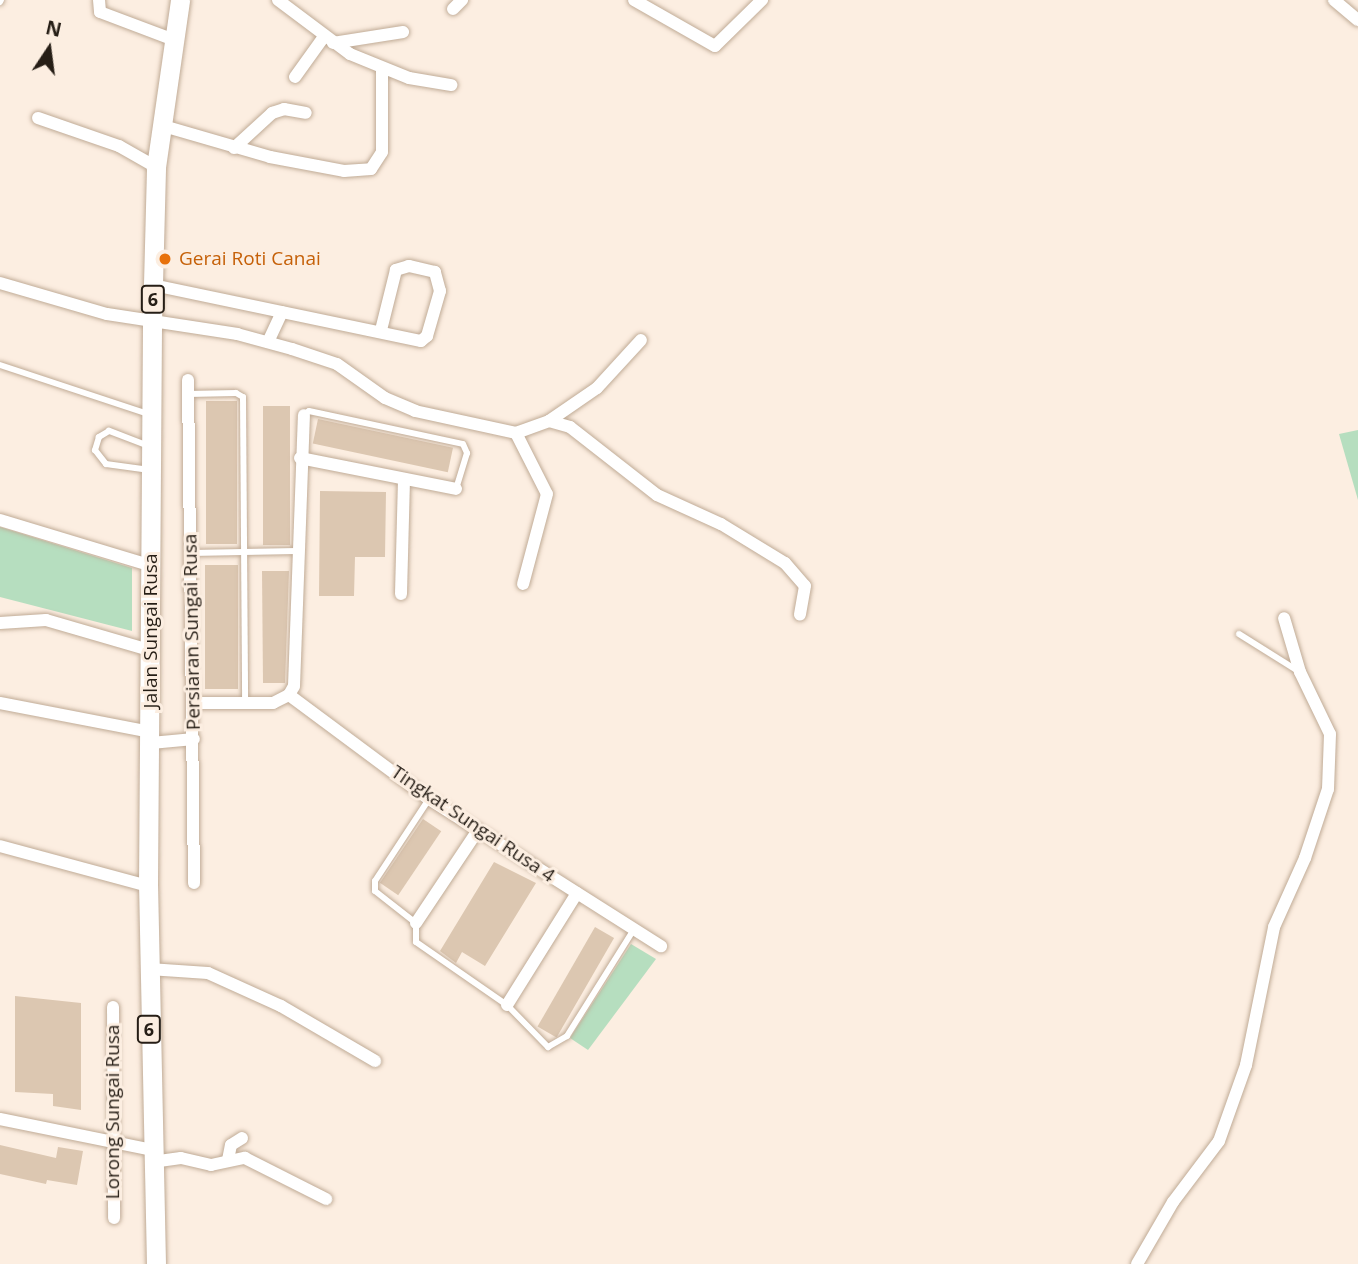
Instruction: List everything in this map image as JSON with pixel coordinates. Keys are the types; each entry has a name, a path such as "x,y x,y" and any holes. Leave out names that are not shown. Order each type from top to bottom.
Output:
{"main road":[{"name":"Jalan Sungai Rusa","path":"156,1264 148,886 153,651 150,415 156,167 180,0"}],"street":[{"path":"99,0 100,12 174,40"},
{"path":"278,0 328,40 382,69 451,85"},
{"path":"634,0 715,46 762,0"},
{"path":"1334,0 1358,20"},
{"path":"295,77 328,40 402,32"},
{"path":"160,125 234,148 344,171 370,169 382,152 382,69"},
{"path":"234,148 272,113 284,109 306,113"},
{"path":"38,118 119,146 156,167"},
{"path":"153,285 425,340 440,291 435,272 409,266 396,270 381,330"},
{"path":"0,284 107,314 268,342 337,364 396,404 516,433 549,421 597,388 640,340"},
{"path":"268,342 282,312"},
{"name":"Persiaran Sungai Rusa","path":"188,387 194,883"},
{"path":"193,703 273,704 289,695 295,682 296,551 304,415"},
{"path":"549,421 570,427 592,442 657,495 721,524 786,563 805,586 800,615"},
{"path":"516,433 547,494 523,584"},
{"path":"300,458 404,481 456,489"},
{"path":"401,594 404,481"},
{"path":"0,520 152,566"},
{"path":"1137,1264 1173,1202 1219,1142 1246,1065 1274,927 1305,858 1328,789 1332,743 1300,672 1284,618"},
{"path":"0,623 46,620 153,651"},
{"name":"Tingkat Sungai Rusa 4","path":"289,695 429,799 661,946"},
{"path":"0,703 151,737 194,739"},
{"path":"416,923 478,830"},
{"path":"0,846 148,886"},
{"path":"507,1005 577,893"},
{"path":"149,969 208,973 281,1006 375,1061"},
{"name":"Lorong Sungai Rusa","path":"113,1007 114,1218"},
{"path":"0,1119 113,1140 152,1156 181,1158 211,1165 228,1160 253,1159 326,1199"},
{"path":"228,1160 230,1148 242,1138"}],"lane":[{"path":"0,365 150,415"},
{"path":"188,387 236,393 243,397 245,704"},
{"path":"304,415 309,411 463,444 467,453 456,489"},
{"path":"152,447 109,431 99,438 95,450 106,464 152,470"},
{"path":"191,553 296,551"},
{"path":"1239,634 1300,672"},
{"path":"429,799 374,886 379,897 416,923 416,942 507,1005 548,1047 561,1043 634,929"}],"green space":[{"path":"1358,430 1358,500 1339,434"},
{"path":"0,527 132,568 132,631 0,597"},
{"path":"631,944 656,959 588,1050 570,1038"}],"building":[{"path":"206,401 237,401 237,544 206,544"},
{"path":"263,406 290,406 290,545 263,545"},
{"path":"318,419 453,448 448,472 313,443"},
{"path":"320,491 386,492 385,557 355,557 354,596 319,596"},
{"path":"205,565 238,565 238,689 205,689"},
{"path":"262,571 289,571 285,683 263,683"},
{"path":"423,819 441,831 398,895 380,883"},
{"path":"494,862 536,883 485,966 462,952 456,963 440,951"},
{"path":"595,927 614,938 557,1038 538,1027"},
{"path":"15,996 81,1003 81,1110 53,1106 53,1094 15,1092"},
{"path":"0,1145 56,1158 58,1147 83,1151 77,1185 47,1180 46,1184 0,1174"}],"place":[{"name":"Gerai Roti Canai","path":"165,259"}]}
